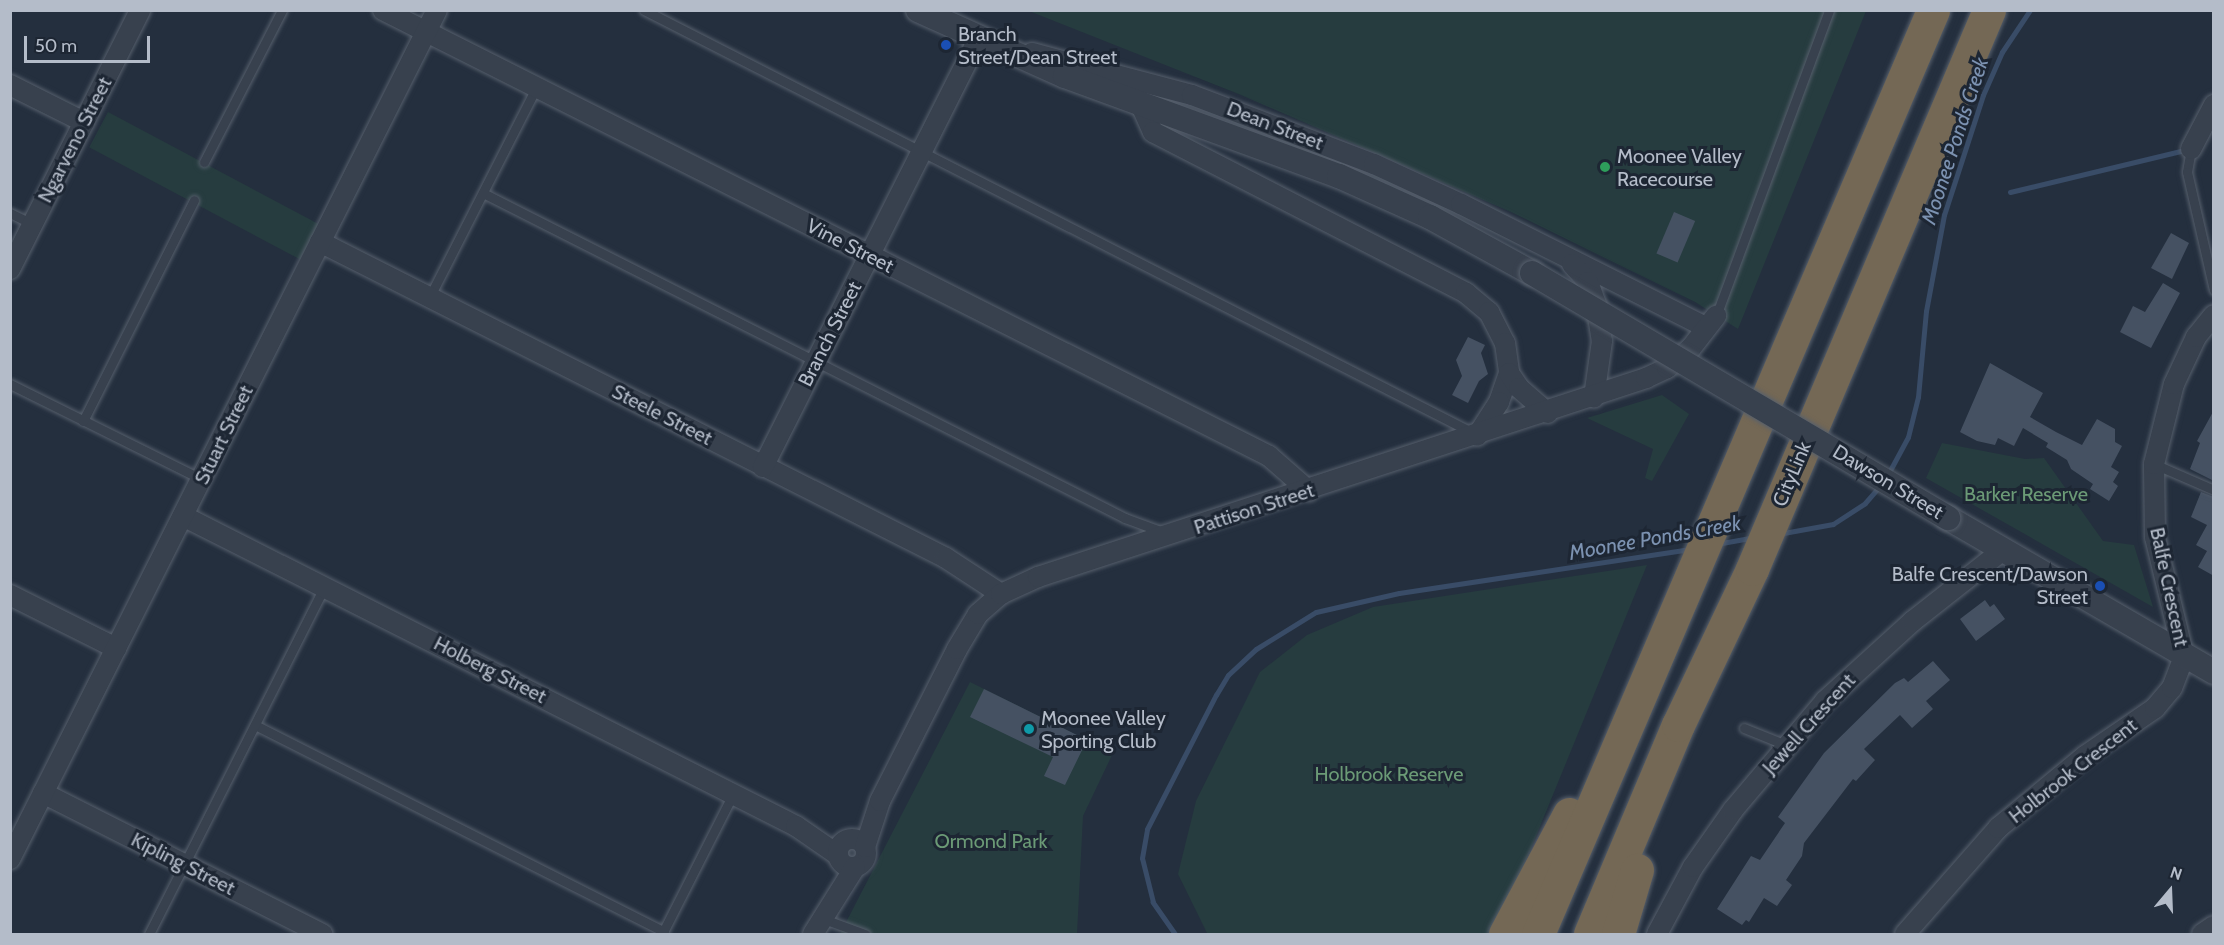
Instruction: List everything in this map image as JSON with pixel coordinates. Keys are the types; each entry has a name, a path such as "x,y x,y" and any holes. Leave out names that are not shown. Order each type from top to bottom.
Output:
{"highway":[{"path":"1538,934 1933,10"},
{"name":"CityLink","path":"1590,934 1678,724 1752,569 1989,10"},
{"path":"1505,934 1690,577"},
{"path":"1618,934 1678,724"}],"street":[{"name":"Ngarveno Street","path":"10,269 140,10"},
{"name":"Vine Street","path":"383,10 1269,456 1309,491"},
{"name":"Stuart Street","path":"10,859 437,10"},
{"name":"Dean Street","path":"918,10 978,40 1348,180 1430,217 1532,273"},
{"name":"Branch Street","path":"763,466 978,40"},
{"name":"Dean Street","path":"978,40 1153,83 1211,102 1410,179 1558,253 1711,322"},
{"path":"10,85 84,122"},
{"path":"1140,103 1153,132 1466,293 1489,312 1498,326 1509,358 1509,373 1499,402 1477,436"},
{"path":"2190,149 2214,105"},
{"name":"Steele Street","path":"320,242 946,558 1001,594"},
{"name":"Dean Street","path":"1558,253 1580,270 1596,304 1601,351 1594,396"},
{"name":"Dawson Street","path":"1532,273 2184,657 2214,672"},
{"name":"Balfe Crescent","path":"2184,657 2155,537 2154,464 2174,384 2196,337 2214,315"},
{"name":"Pattison Street","path":"820,920 849,851 880,801 967,630 1001,594 1038,577 1309,491 1594,396 1667,368 1691,348 1711,322"},
{"path":"1509,373 1519,388 1548,412"},
{"name":"Holberg Street","path":"183,516 849,851"},
{"name":"Jewell Crescent","path":"1657,934 1693,867 1732,810 1786,745 1860,668 2003,550"},
{"path":"10,595 116,648"},
{"name":"Holbrook Crescent","path":"1905,934 1998,828 2085,756 2155,708 2168,696 2184,657"},
{"name":"Kipling Street","path":"44,793 322,934"},
{"path":"2202,934 2214,926"}],"lane":[{"path":"204,162 282,10"},
{"path":"644,10 923,150 1477,436"},
{"path":"1711,322 1829,10"},
{"path":"429,298 536,88"},
{"path":"2190,149 2187,172 2214,290"},
{"path":"483,194 1125,518 1170,535"},
{"path":"83,420 194,200"},
{"path":"10,213 33,224"},
{"path":"10,384 202,480"},
{"path":"2154,464 2214,490"},
{"path":"149,934 325,586"},
{"path":"255,725 663,933 733,794"},
{"path":"1744,728 1786,745"},
{"path":"820,920 865,934"}],"green space":[{"name":"Moonee Valley Racecourse","path":"1029,11 1866,11 1738,329 1695,302 1511,212 1241,95"},
{"path":"108,112 319,224 300,260 89,147"},
{"path":"1662,395 1689,414 1652,481 1645,478 1653,449 1587,418"},
{"name":"Barker Reserve","path":"1942,443 2025,459 2044,458 2103,541 2134,545 2153,607 1926,478"},
{"name":"Holbrook Reserve","path":"1647,565 1496,934 1207,933 1178,874 1196,801 1260,672 1307,635 1373,607"},
{"name":"Ormond Park","path":"970,682 1113,753 1083,816 1077,934 840,934"}],"building":[{"path":"1674,212 1695,221 1678,262 1656,253"},
{"path":"2171,233 2189,243 2172,279 2151,268"},
{"path":"2163,283 2180,293 2151,348 2120,332 2133,306 2145,312"},
{"path":"1468,337 1485,345 1481,353 1488,374 1479,381 1468,403 1452,395 1462,376 1456,360"},
{"path":"1990,363 2043,393 2030,417 2056,432 2082,445 2097,419 2115,429 2115,442 2122,446 2111,467 2119,472 2113,482 2118,486 2109,501 2090,489 2093,484 2071,469 2067,460 2046,447 2048,443 2023,428 2014,446 1998,438 1995,445 1977,441 1960,432"},
{"path":"2214,410 2214,481 2190,469 2200,443 2197,441"},
{"path":"2201,492 2214,497 2214,576 2198,567 2207,551 2196,545 2207,525 2191,517"},
{"path":"1985,600 1990,607 1994,604 2005,619 1976,641 1960,619"},
{"path":"1933,661 1950,680 1926,701 1933,709 1912,728 1900,715 1864,749 1875,760 1856,781 1853,779 1804,843 1802,856 1786,880 1792,885 1777,906 1764,898 1749,922 1746,920 1742,925 1717,909 1751,856 1760,860 1785,823 1778,817 1824,753 1895,683 1904,678 1908,682"},
{"name":"Moonee Valley Sporting Club","path":"984,689 1087,740 1065,785 1044,776 1053,757 970,717"}],"waterway":[{"name":"Moonee Ponds Creek","path":"1887,476 1908,437 1918,397 1926,311 1944,215 1983,95 2002,52 2030,10"},
{"path":"2010,192 2189,149"},
{"name":"Moonee Ponds Creek","path":"1778,534 1833,524 1865,503 1880,486"},
{"name":"Moonee Ponds Creek","path":"1716,544 1751,538"},
{"name":"Moonee Ponds Creek","path":"1175,934 1153,902 1142,858 1147,829 1228,675 1256,649 1316,612 1399,593 1689,549"}],"place":[{"name":"Branch Street/Dean Street","path":"946,45"},
{"name":"Moonee Valley Racecourse","path":"1605,167"},
{"name":"Balfe Crescent/Dawson Street","path":"2100,586"},
{"name":"Moonee Valley Sporting Club","path":"1029,729"}]}
